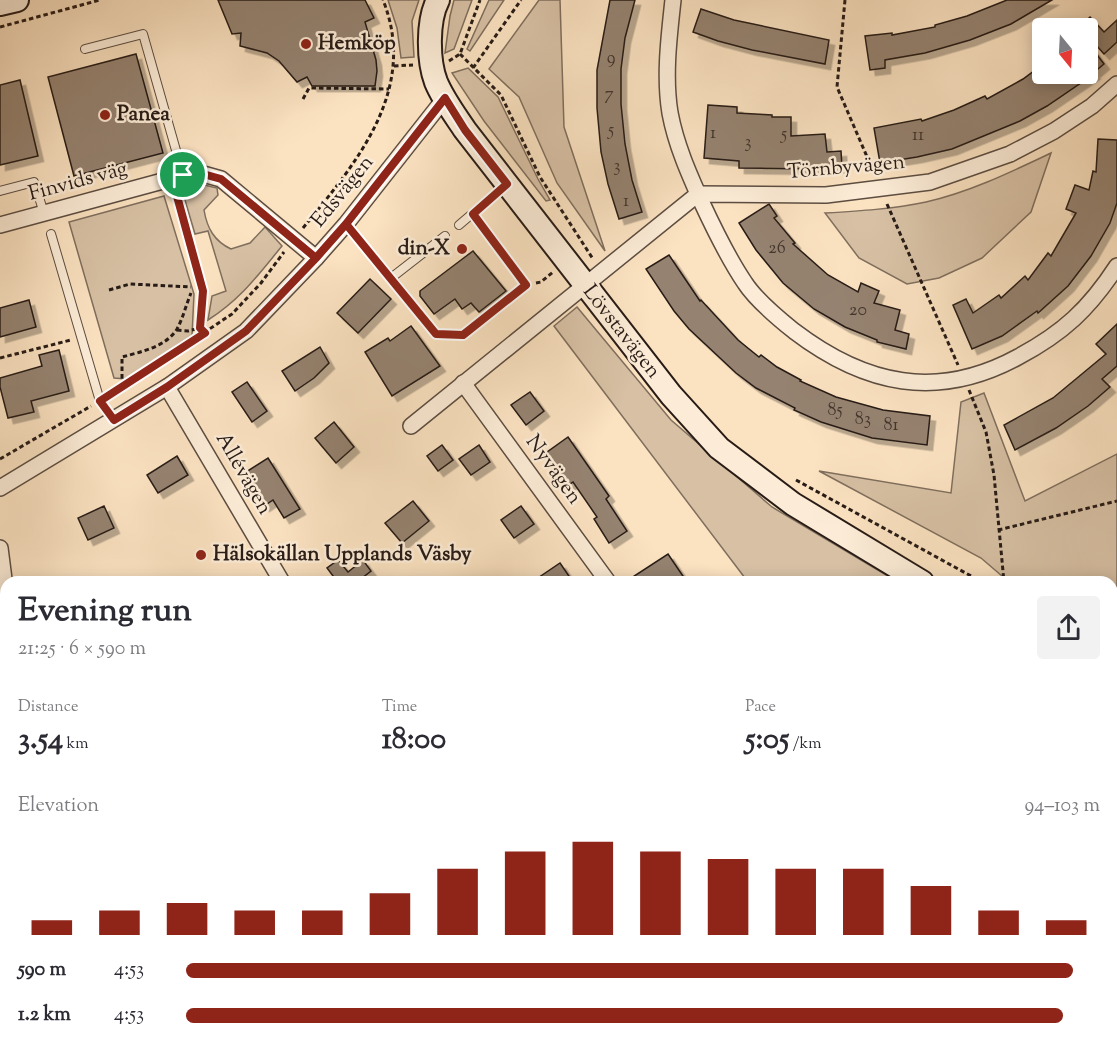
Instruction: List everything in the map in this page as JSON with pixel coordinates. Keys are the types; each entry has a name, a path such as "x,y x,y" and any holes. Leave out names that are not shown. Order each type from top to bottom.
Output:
{"street":[{"path":"0,4 17,0"},
{"name":"Lövstavägen","path":"438,0 430,37 436,82 445,98 465,130 507,184 593,279 671,395 719,448 793,504 912,576"},
{"path":"673,0 667,56 670,113 684,165 720,240 746,285 784,323 818,348 861,371 903,382 942,382 964,378 999,368 1039,346 1070,324 1098,295 1117,266"},
{"name":"Törnbyvägen","path":"698,194 826,195 930,182 1010,154 1092,106 1117,84"},
{"name":"Edsvägen","path":"0,488 167,387 246,331 346,224 445,98"},
{"name":"Finvids väg","path":"0,225 196,172 221,179 316,258"},
{"path":"411,426 698,194"},
{"name":"Nyvägen","path":"463,383 604,576"},
{"name":"Allévägen","path":"167,387 278,576"},
{"path":"0,548 4,576"}],"lane":[{"path":"86,49 143,34 203,291"},
{"path":"0,191 34,182 44,213"},
{"path":"459,225 507,184"},
{"path":"346,224 436,334 463,335 526,285 473,214"},
{"path":"51,234 100,401 114,420"},
{"path":"391,278 445,236"}],"path":[{"path":"0,27 100,0"},
{"path":"480,0 460,54 501,95 593,279"},
{"path":"473,68 521,0"},
{"path":"845,0 837,87 986,432 994,475 1004,576"},
{"path":"0,459 100,401 205,333 232,314 261,283 342,180 384,111 394,66 394,55 384,1"},
{"path":"303,99 309,88 389,89"},
{"path":"342,180 353,189"},
{"path":"553,208 560,210"},
{"path":"110,290 130,284 193,287 177,330 167,340 122,357 122,386"},
{"path":"203,291 200,328 205,333"},
{"path":"177,330 188,331 200,328"},
{"path":"0,360 81,338"},
{"path":"789,476 971,576"},
{"path":"998,530 1117,501"}],"shaded area":[{"path":"388,0 419,0 412,21 414,57 401,58 397,28"},
{"path":"454,0 472,0 454,49 445,53 450,16"},
{"path":"489,0 504,0 470,51 467,49"},
{"path":"539,0 560,0 564,127 605,251 557,183 519,97 489,69"},
{"path":"468,68 498,97 550,200 546,201 484,121 452,73"},
{"path":"1051,153 1031,212 982,258 939,278 907,284 859,258 825,213 889,208 942,198 990,181"},
{"path":"192,182 217,188 218,195 204,210 212,233 225,246 231,249 250,243 265,227 282,246 240,295 208,320 212,296 226,291 208,231 195,234 182,190"},
{"path":"164,196 194,294 192,335 126,379 114,378 69,222"},
{"path":"577,307 671,420 772,507 888,576 743,576 554,326"},
{"path":"984,393 1025,501 1117,454 1117,576 1002,576 981,558 819,471 951,493 961,402"}],"building":[{"name":"Hemköp","path":"218,0 365,0 374,18 365,22 376,60 375,86 312,86 307,77 297,82 279,61 267,53 240,46 241,33 232,34"},
{"path":"610,0 635,0 625,38 621,69 621,104 632,180 642,212 619,219 601,152 597,108 597,70"},
{"path":"1007,0 1052,0 1011,24 970,40 925,53 885,60 885,68 870,70 865,36 892,33 892,35 935,27 935,25 967,16"},
{"path":"701,9 734,20 829,40 825,64 752,50 693,32"},
{"path":"1117,20 1117,42 1104,54 1098,47 1098,26 1104,32"},
{"name":"Panea","path":"136,54 163,153 74,176 48,77"},
{"path":"1098,56 1104,64 1098,69"},
{"path":"1032,72 1032,84 1079,84 1020,121 952,149 880,163 874,128 921,119 922,121 985,96 987,99"},
{"path":"20,80 38,156 0,165 0,85"},
{"path":"708,105 737,107 737,113 791,117 791,136 825,134 827,152 841,151 842,167 739,168 739,161 704,158"},
{"path":"1098,139 1117,140 1117,203 1110,223 1091,256 1068,286 1038,313 1037,311 1002,336 972,349 953,305 966,299 973,313 999,295 1001,298 1025,276 1028,280 1048,253 1051,256 1076,213 1066,209 1075,185 1089,190 1093,171 1096,172"},
{"path":"769,204 777,216 774,218 795,243 793,244 828,275 858,292 861,283 879,291 874,303 900,310 895,330 909,334 906,349 877,342 877,340 845,327 814,309 783,283 756,250 739,223"},
{"path":"473,251 506,291 479,312 471,303 462,309 455,299 434,314 420,296 420,291"},
{"path":"669,255 700,301 738,340 759,357 761,355 800,381 836,397 883,410 930,416 927,445 872,438 821,422 794,410 795,408 756,388 736,373 689,329 646,269"},
{"path":"370,279 391,299 358,333 337,313"},
{"path":"29,300 36,327 0,337 0,308"},
{"path":"1117,324 1117,366 1102,379 1110,387 1088,406 1056,428 1015,450 1004,425 1053,398 1106,354 1096,344"},
{"path":"411,326 440,366 392,396 365,352 388,338 390,341"},
{"path":"320,347 329,363 314,378 295,391 282,371"},
{"path":"59,350 69,391 31,401 34,412 8,418 0,378 42,366 39,355"},
{"path":"247,382 267,411 252,422 232,392"},
{"path":"530,392 544,411 526,425 511,405"},
{"path":"334,422 354,447 336,463 315,438"},
{"path":"568,437 609,496 606,499 627,531 609,543 594,519 597,517 573,482 566,487 543,455"},
{"path":"442,445 453,460 438,471 427,456"},
{"path":"479,445 490,462 471,475 459,459"},
{"path":"177,456 188,475 158,493 147,475"},
{"path":"268,458 300,509 284,518 273,500 264,506 243,474"},
{"path":"413,501 429,521 402,543 385,523"},
{"path":"104,506 114,528 88,540 78,518"},
{"path":"521,506 534,524 514,538 501,520"},
{"path":"668,554 683,576 634,576"},
{"path":"338,560 348,572 363,560 371,571 365,576 333,576 327,568"},
{"path":"560,563 569,576 541,576"}],"place":[{"name":"Hemköp","path":"306,44"},
{"name":"Panea","path":"105,115"},
{"name":"din-X","path":"462,249"},
{"name":"Hälsokällan Upplands Väsby","path":"201,555"}],"route":[{"path":"183,175 172,178 203,291 200,328 205,333 100,401 114,420 167,387 246,331 316,258 346,224 445,98 465,130 507,184 473,214 526,285 463,335 436,334 346,224 316,258 221,179 196,172 183,175"}]}
